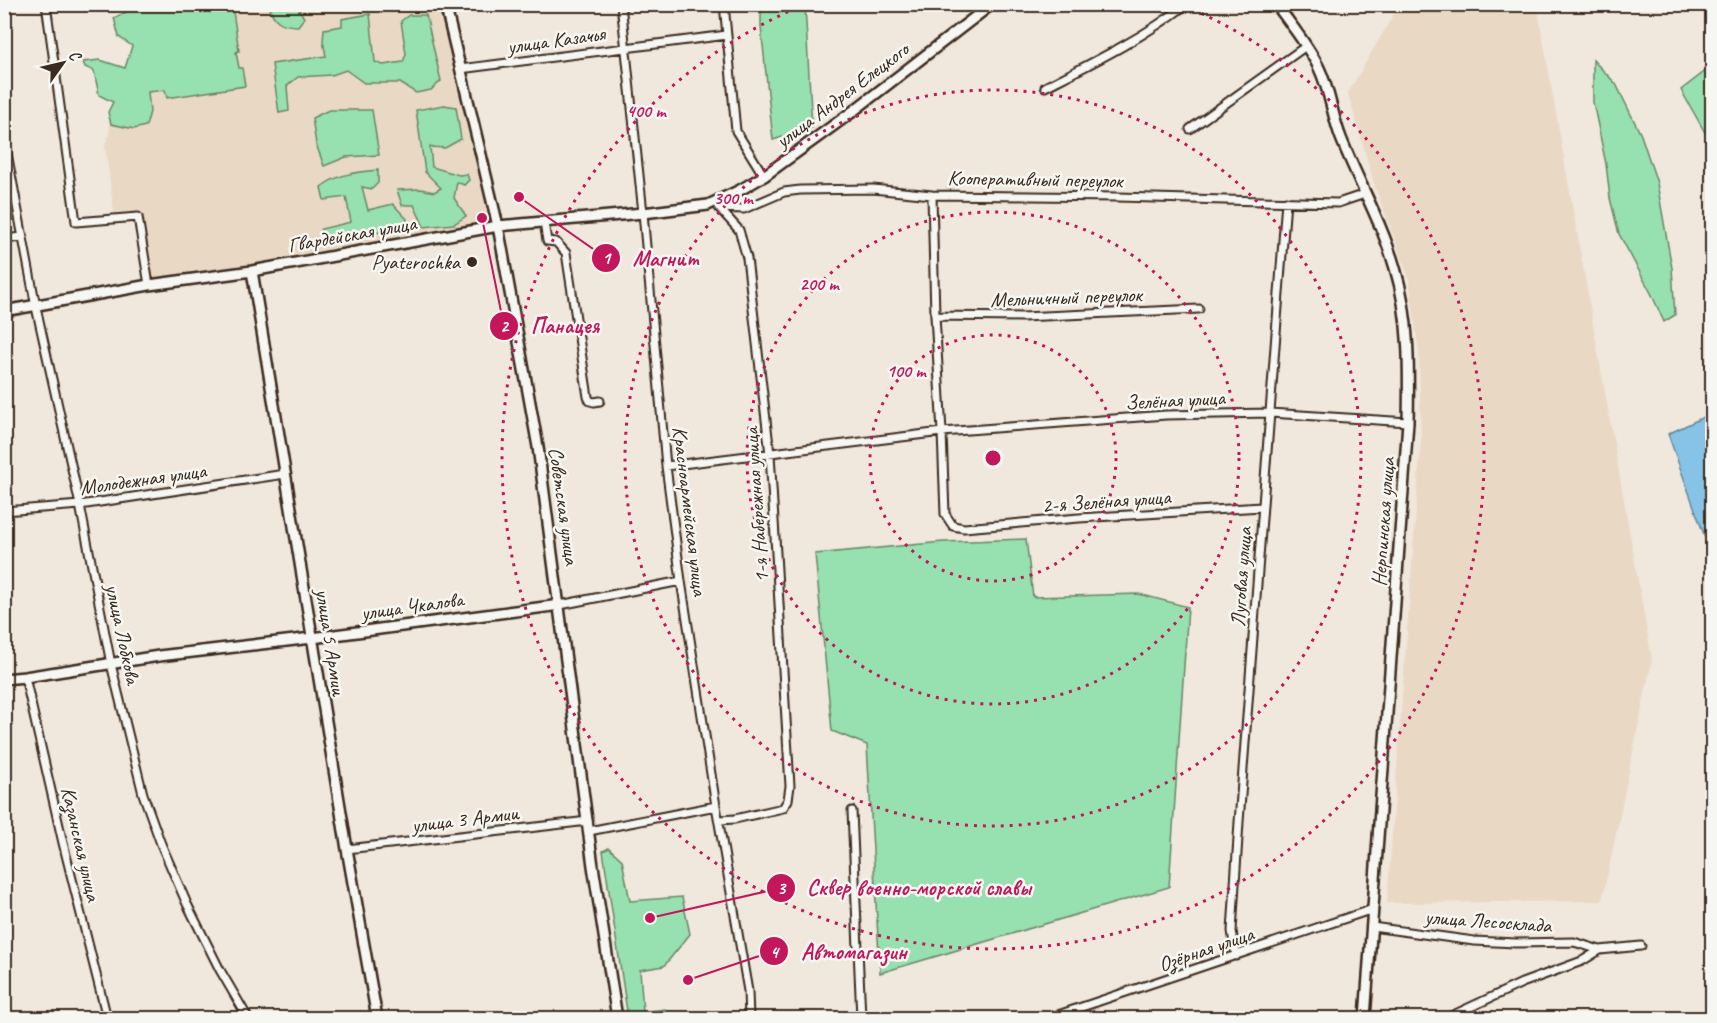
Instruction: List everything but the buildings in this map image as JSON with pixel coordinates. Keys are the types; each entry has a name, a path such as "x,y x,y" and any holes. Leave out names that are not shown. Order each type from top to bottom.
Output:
{"main road":[{"name":"Советская улица","path":"445,4 498,226 538,447 588,826 617,1018"},
{"name":"улица Андрея Елецкого","path":"708,205 764,176 852,112 992,4"},
{"name":"Нерпинская улица","path":"1276,4 1306,46 1319,69 1330,98 1340,136 1395,269 1405,320 1409,374 1408,422 1365,1018"},
{"name":"Гвардейская улица","path":"4,311 149,285 252,271 498,226 708,205"},
{"name":"улица 5 Армии","path":"252,271 377,1018"},
{"name":"улица Чкалова","path":"4,679 159,656 560,605"}],"street":[{"path":"46,4 76,222 138,217 149,285"},
{"name":"Красноармейская улица","path":"621,4 666,466 681,581 718,820 748,991 748,1018"},
{"path":"724,4 736,131 764,176"},
{"path":"1045,87 1124,47 1187,4"},
{"name":"улица Казачья","path":"460,69 727,35"},
{"path":"1190,129 1306,46"},
{"name":"улица Лобкова","path":"4,137 36,307 80,505 111,664 143,794 161,844 187,904 248,1018"},
{"name":"Кооперативный переулок","path":"708,205 744,209 784,192 800,190 873,189 932,195 1118,196 1338,203 1365,194"},
{"path":"932,195 935,316 942,432"},
{"name":"Луговая улица","path":"1236,956 1232,931 1236,866 1286,201"},
{"name":"1-я Набережная улица","path":"718,820 735,819 783,808 788,800 790,786 770,454 747,258 739,230 719,208"},
{"path":"544,222 547,241 556,242 566,253 588,397 590,401 600,401"},
{"path":"4,239 23,237"},
{"name":"Мельничный переулок","path":"935,316 1022,317 1199,309"},
{"name":"Зелёная улица","path":"666,466 942,432 1166,415 1270,413 1408,422"},
{"name":"2-я Зелёная улица","path":"942,432 945,514 952,526 964,528 1079,518 1262,507"},
{"name":"Молодежная улица","path":"4,511 80,505 285,474"},
{"name":"улица Чкалова","path":"560,605 681,581"},
{"name":"Казанская улица","path":"25,677 106,1018"},
{"name":"улица 3 Армии","path":"347,849 588,826 716,806"},
{"path":"852,812 861,1018"},
{"name":"Озёрная улица","path":"1049,1018 1373,909"},
{"name":"улица Лесосклада","path":"1372,927 1474,941 1574,942 1600,950"},
{"path":"1447,1018 1522,983 1582,962 1600,950 1641,946"}],"shaded area":[{"path":"232,5 445,5 498,226 149,285 138,217 115,219 105,145 110,122 150,112 148,92 165,90 168,98 242,68 239,69 236,52 239,51"},
{"path":"1399,5 1537,5 1652,660 1602,901 1387,903 1421,441 1419,352 1409,278 1375,187 1348,93"}],"green space":[{"path":"125,5 232,5 239,51 236,52 245,86 167,98 165,90 148,92 150,112 146,126 134,129 111,124 108,112 113,102 99,95 94,71 85,67 83,62 100,60 125,68 132,46 119,37 114,18 126,12"},
{"path":"269,5 297,5 304,18 298,26 282,24 275,19"},
{"path":"761,5 805,5 812,128 773,140 761,27"},
{"path":"370,14 375,62 383,65 403,62 406,54 401,21 409,15 426,15 441,81 431,90 416,93 400,83 364,83 346,70 332,75 298,77 287,86 289,111 279,113 272,64 326,56 323,41 324,29 342,26 342,19"},
{"path":"1593,60 1616,84 1641,135 1657,183 1672,268 1675,315 1664,322 1619,234 1610,198 1606,164 1593,102"},
{"path":"1712,66 1712,145 1681,90"},
{"path":"444,105 456,107 461,139 445,148 430,147 432,167 459,175 467,174 469,180 464,185 457,182 454,198 466,216 454,224 424,227 414,205 402,205 397,190 421,189 434,192 441,188 425,172 416,110"},
{"path":"329,110 372,110 379,155 346,157 324,166 316,144 312,118"},
{"path":"378,170 378,183 372,189 362,187 368,210 393,204 407,219 405,227 324,243 321,229 351,222 346,197 324,200 321,187 341,176"},
{"path":"1026,539 1033,597 1139,594 1188,607 1169,887 880,973 867,745 832,731 815,554 943,542"},
{"path":"609,848 622,860 630,901 682,897 690,934 664,966 640,970 643,1012 665,1009 671,1018 628,1018 603,851"}],"water":[{"path":"1712,413 1712,557 1668,434"}],"place":[{"name":"Магнит","path":"519,197"},
{"name":"Панацея","path":"482,218"},
{"name":"Pyaterochka","path":"472,262"},
{"name":"Сквер военно-морской славы","path":"650,918"},
{"name":"Автомагазин","path":"688,980"}]}
